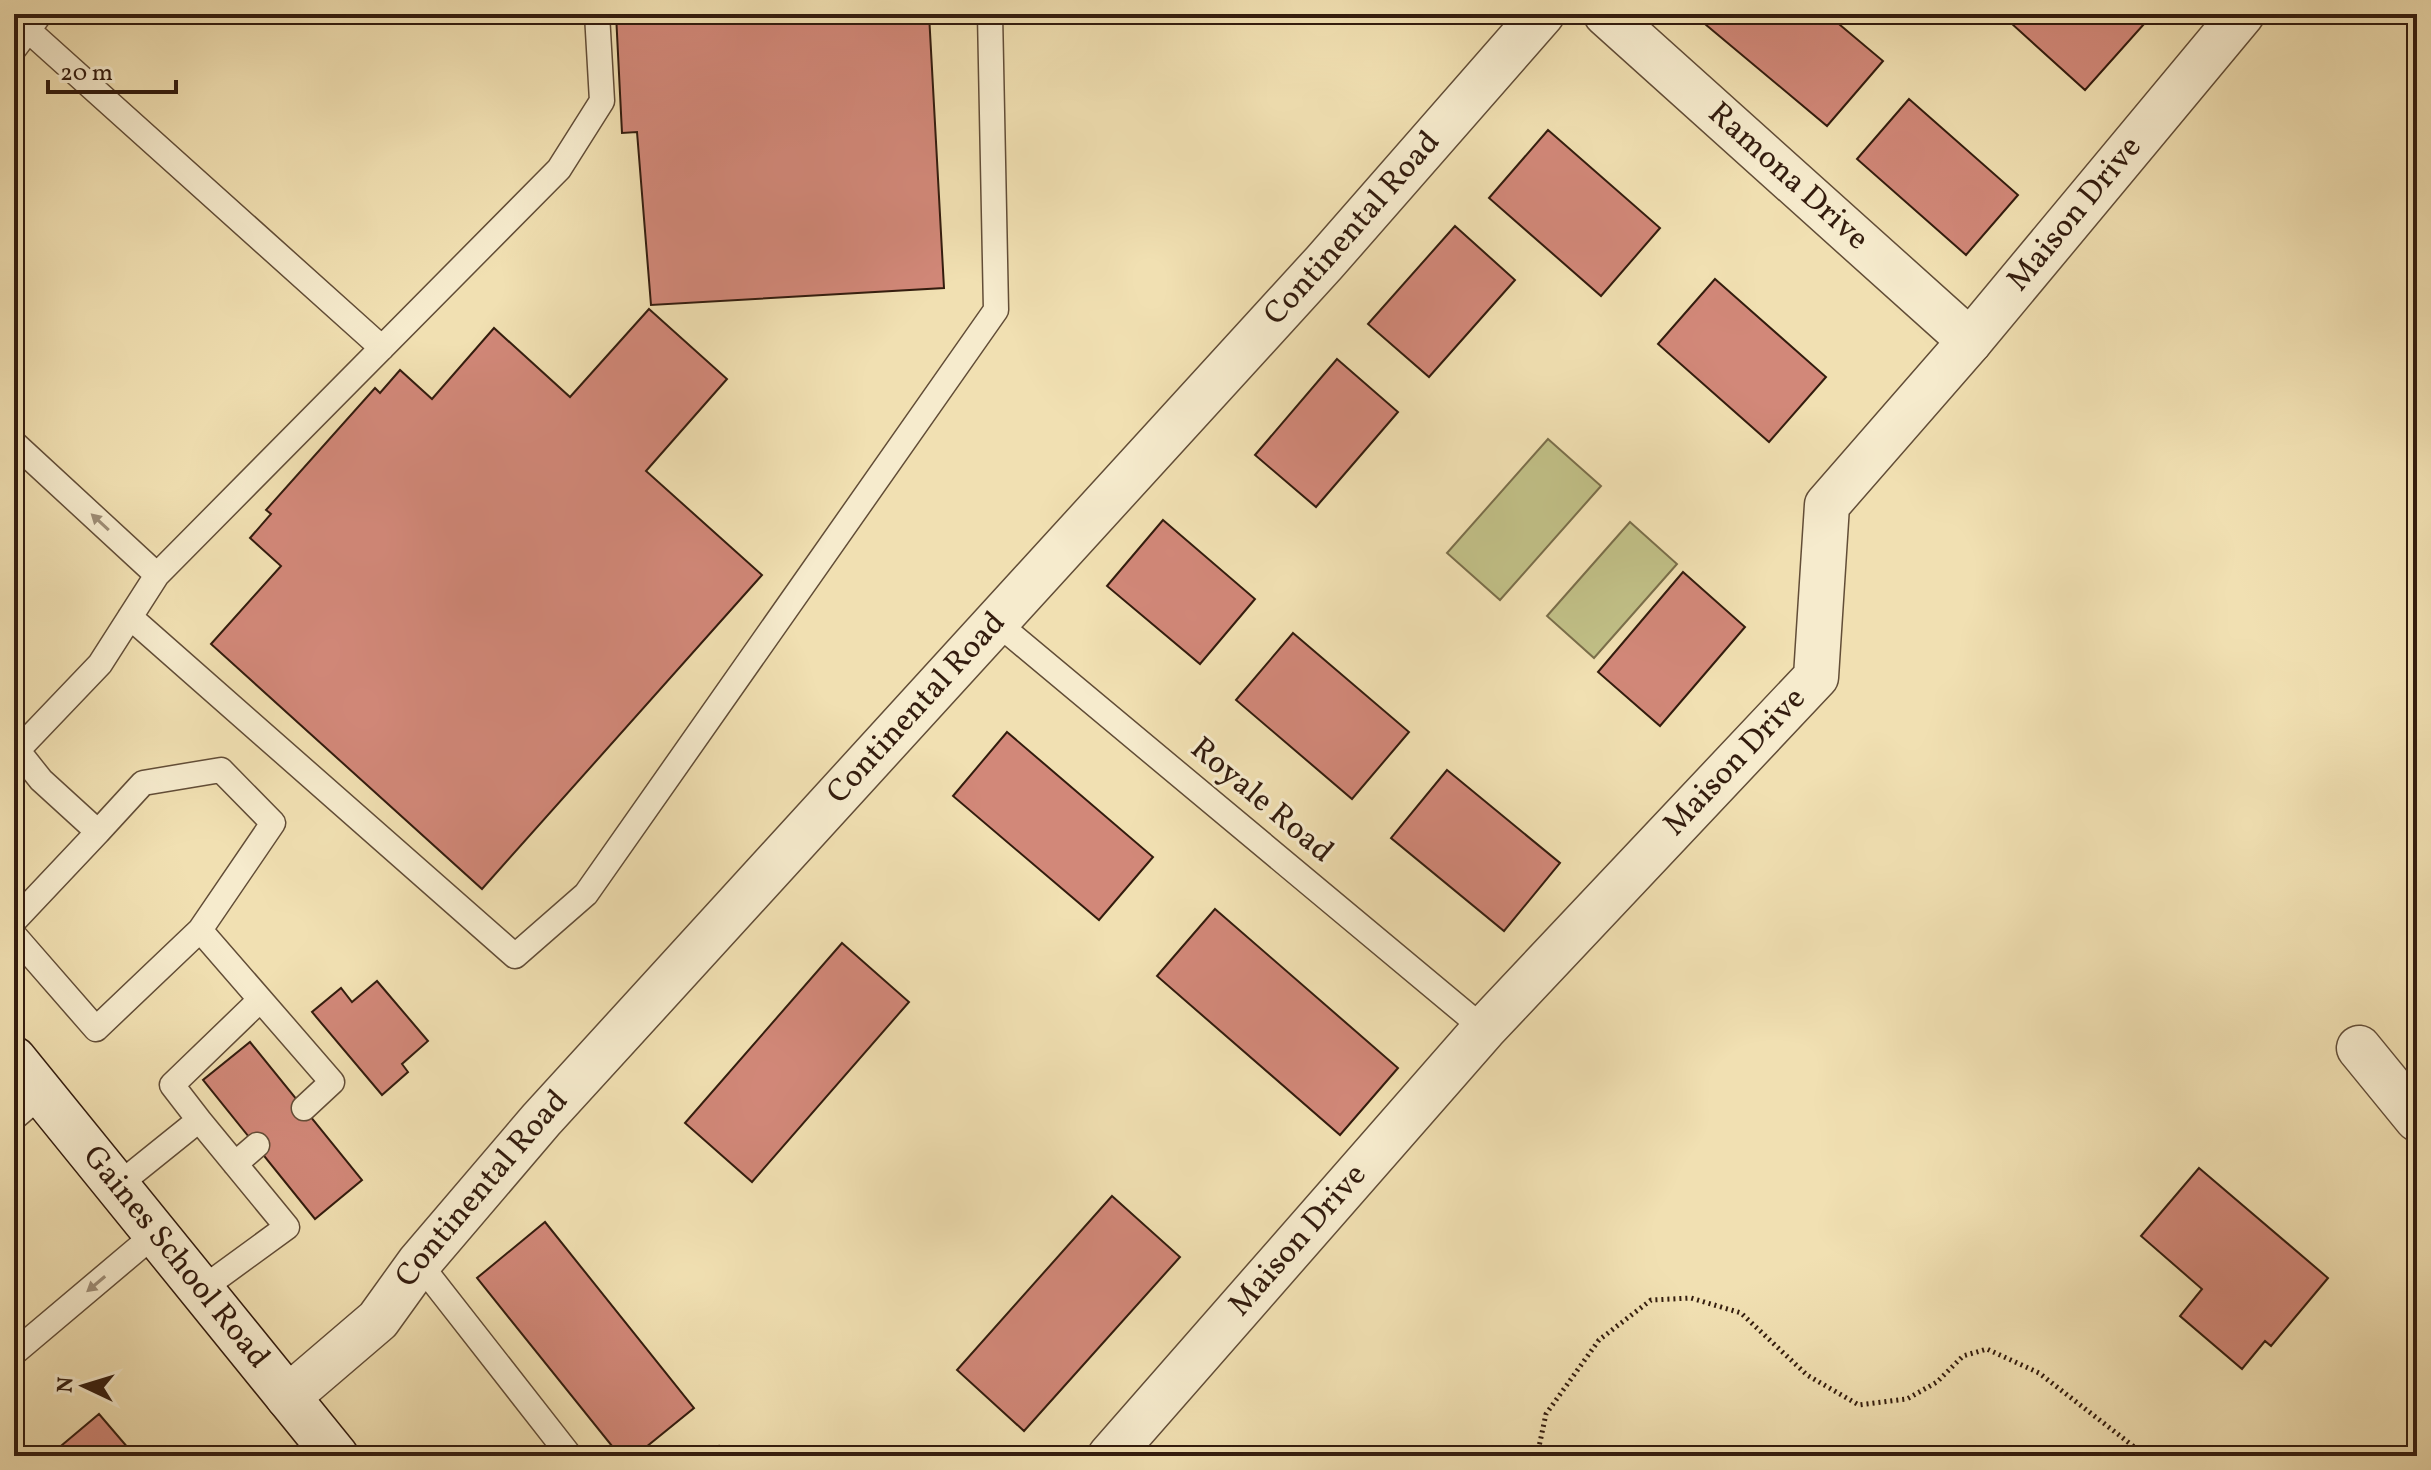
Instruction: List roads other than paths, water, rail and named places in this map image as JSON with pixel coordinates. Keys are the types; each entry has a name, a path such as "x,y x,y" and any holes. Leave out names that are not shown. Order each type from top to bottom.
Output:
{"street":[{"name":"Continental Road","path":"288,1397 378,1320 419,1263 541,1120 1314,275 1542,14"},
{"name":"Ramona Drive","path":"1606,14 1970,341"},
{"name":"Maison Drive","path":"1110,1456 1484,1029 1816,677 1827,505 1970,341 2242,14"},
{"path":"2359,1048 2417,1119"},
{"name":"Gaines School Road","path":"14,1059 28,1106 117,1186 336,1456"}],"lane":[{"path":"98,832 41,780 16,750 100,664 157,575 559,169 602,101 597,14"},
{"path":"130,617 515,956 586,894 996,310 990,14"},
{"path":"27,31 382,348"},
{"path":"14,443 157,575"},
{"name":"Royale Road","path":"996,622 1484,1029"},
{"path":"14,921 143,783 221,770 273,823 200,930 96,1029 14,935"},
{"path":"200,930 332,1082 304,1108"},
{"path":"202,1289 287,1227 172,1085 260,1000"},
{"path":"117,1186 199,1120"},
{"path":"235,1164 257,1145"},
{"path":"14,1353 155,1234"},
{"path":"419,1263 570,1456"}]}
